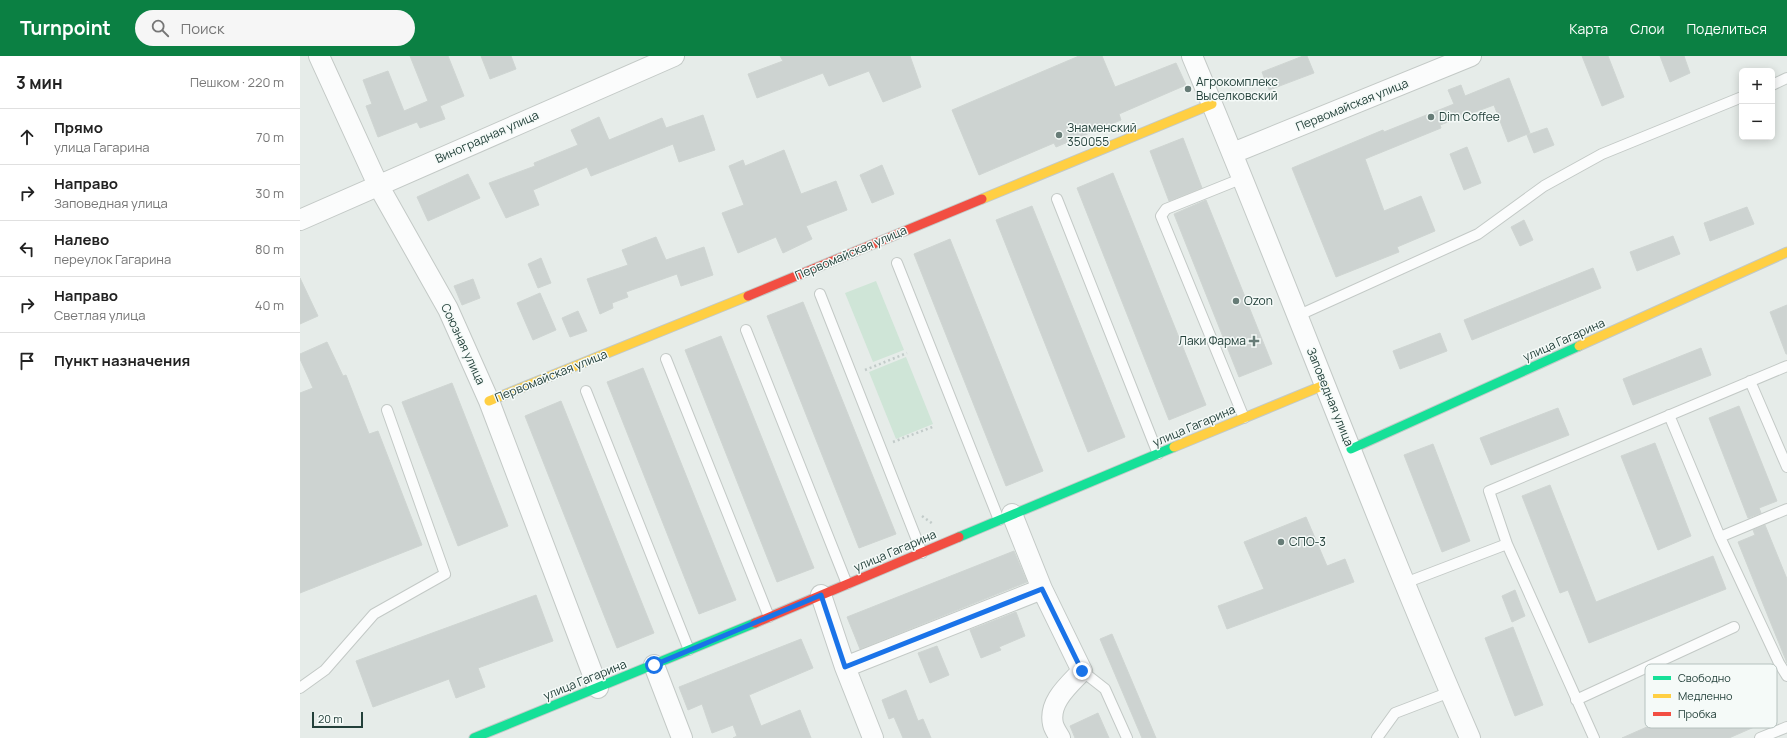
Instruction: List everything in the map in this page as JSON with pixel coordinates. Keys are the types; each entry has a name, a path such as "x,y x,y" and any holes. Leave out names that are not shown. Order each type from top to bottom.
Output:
{"street":[{"name":"Союзная улица","path":"319,56 378,185 448,309 489,401 598,688"},
{"name":"Виноградная улица","path":"300,220 674,56"},
{"name":"Заповедная улица","path":"1192,56 1233,153 1324,385 1470,738"},
{"name":"Первомайская улица","path":"1233,153 1471,56"},
{"name":"Первомайская улица","path":"489,401 736,302 889,237 1212,104"},
{"name":"улица Гагарина","path":"1351,449 1787,252"},
{"name":"улица Гагарина","path":"474,738 654,665 1324,385"},
{"path":"1006,517 1082,671 1064,690 1055,705 1053,723 1060,738"},
{"path":"845,667 1042,589"},
{"path":"821,595 845,667 872,738"},
{"path":"654,665 682,738"}],"lane":[{"path":"1775,84 1787,78"},
{"path":"1297,316 1478,234 1544,186 1602,154 1739,98"},
{"path":"1243,178 1166,209 1161,216 1244,418"},
{"path":"1057,199 1158,454"},
{"path":"897,263 1006,517"},
{"path":"820,294 922,553"},
{"path":"746,330 847,584"},
{"path":"666,359 769,617"},
{"path":"1594,738 1506,544 1488,491 1787,366"},
{"path":"1750,381 1787,467"},
{"path":"586,391 690,650"},
{"path":"300,688 325,670 374,614 445,574 387,410"},
{"path":"1668,416 1720,537 1779,664 1787,676"},
{"path":"1720,537 1787,509"},
{"path":"1405,583 1506,544"},
{"path":"1654,664 1734,627"},
{"path":"1576,700 1645,668"},
{"path":"1082,671 1105,689 1127,738"},
{"path":"1377,738 1395,713 1450,692"},
{"path":"1760,738 1787,727"}],"path":[{"path":"863,370 907,353"},
{"path":"892,443 935,426"}],"green space":[{"path":"876,281 904,350 873,362 845,293"},
{"path":"906,357 933,424 896,439 869,372"}],"building":[{"path":"410,56 448,56 464,96 440,106 445,119 420,128 417,122 378,137 366,106 372,104 363,80 388,71 404,111 428,101"},
{"path":"481,56 511,56 516,69 490,79"},
{"path":"780,56 910,56 921,87 883,102 869,71 829,86 823,73 757,98 748,74 783,61"},
{"path":"1079,56 1102,56 1115,87 1176,63 1186,85 1119,114 1121,120 1056,147 1054,143 979,175 952,110"},
{"path":"1303,56 1307,56 1314,73 1269,90 1262,72"},
{"path":"1582,56 1608,56 1624,97 1602,106"},
{"path":"1660,56 1684,56 1690,73 1670,82"},
{"path":"1509,78 1530,133 1508,142 1494,105 1440,125 1441,128 1365,159 1384,211 1421,196 1435,231 1397,247 1399,252 1336,277 1292,168 1383,130 1384,132 1454,104 1448,90 1461,85 1465,96"},
{"path":"703,115 715,150 679,162 673,144 591,176 587,167 533,190 539,205 506,218 489,183 535,166 534,163 578,145 571,130 599,117 609,140 662,118 666,128"},
{"path":"1547,128 1554,145 1534,153 1527,135"},
{"path":"1183,138 1202,188 1169,201 1150,151"},
{"path":"1467,147 1481,183 1464,190 1450,154"},
{"path":"784,150 801,194 836,181 847,210 806,226 812,239 783,253 776,237 738,253 722,213 744,205 729,166 743,160 745,166"},
{"path":"882,165 894,194 872,203 860,175"},
{"path":"1113,173 1206,405 1169,420 1077,188"},
{"path":"468,174 480,198 428,221 417,197"},
{"path":"1206,200 1272,364 1239,377 1174,214"},
{"path":"1032,206 1125,437 1088,452 996,220"},
{"path":"1747,207 1754,224 1710,241 1704,223"},
{"path":"1524,220 1533,240 1520,246 1511,227"},
{"path":"1673,236 1680,254 1637,271 1630,252"},
{"path":"656,237 666,260 704,247 713,275 681,286 677,274 626,292 628,297 612,303 613,308 600,314 587,279 628,265 622,250"},
{"path":"950,239 1043,471 1006,486 914,254"},
{"path":"541,258 551,283 538,288 528,264"},
{"path":"1593,268 1601,288 1472,340 1464,320"},
{"path":"300,278 318,316 300,324"},
{"path":"473,279 480,298 462,305 454,286"},
{"path":"540,293 556,330 533,340 517,303"},
{"path":"803,302 896,534 859,548 767,316"},
{"path":"1787,305 1787,354 1786,354 1770,312"},
{"path":"578,311 587,331 570,337 562,318"},
{"path":"1440,333 1447,351 1400,369 1393,351"},
{"path":"721,336 814,568 777,582 685,350"},
{"path":"327,342 343,376 346,375 369,434 378,431 422,545 300,593 300,393 313,388 300,359 300,354"},
{"path":"1701,348 1711,375 1633,405 1623,379"},
{"path":"643,368 736,600 699,614 607,382"},
{"path":"452,383 508,526 458,546 402,402"},
{"path":"561,401 654,633 617,648 525,416"},
{"path":"1739,406 1777,501 1759,508 1761,513 1748,518 1709,418"},
{"path":"1558,408 1569,435 1491,465 1480,438"},
{"path":"1655,443 1691,536 1658,550 1621,456"},
{"path":"1433,444 1470,541 1442,552 1404,455"},
{"path":"1550,485 1596,602 1713,556 1726,589 1589,643 1568,590 1560,593 1522,496"},
{"path":"1306,517 1327,566 1345,559 1354,582 1227,629 1218,606 1264,589 1244,542"},
{"path":"1765,525 1787,579 1787,663 1738,542 1755,535 1753,530"},
{"path":"1014,551 1027,582 860,649 847,617"},
{"path":"1515,590 1525,616 1512,622 1502,596"},
{"path":"536,595 553,641 478,668 485,687 456,698 449,679 373,707 356,661"},
{"path":"1016,612 1025,636 999,647 1001,650 981,658 970,630"},
{"path":"1513,627 1543,705 1515,716 1485,638"},
{"path":"1112,634 1156,738 1142,738 1100,639"},
{"path":"801,639 813,668 749,695 761,726 800,710 811,738 733,738 737,736 733,725 712,733 702,704 688,710 679,687"},
{"path":"937,646 949,675 930,683 918,653"},
{"path":"906,690 918,721 923,719 931,738 903,738 894,717 889,719 882,700"},
{"path":"1098,713 1109,738 1075,738 1070,726"},
{"path":"1645,728 1752,728 1729,738 1622,738"}],"traffic: fast":[{"path":"1351,449 1579,346"},
{"path":"959,537 1174,447"},
{"path":"474,738 755,623"}],"traffic: slow":[{"path":"982,199 1212,104"},
{"path":"1579,346 1787,252"},
{"path":"489,401 748,296"},
{"path":"1174,447 1324,385"}],"traffic: jam":[{"path":"748,296 982,199"},
{"path":"755,623 959,537"}],"place":[{"name":"Агрокомплекс Выселковский","path":"1188,89"},
{"name":"Dim Coffee","path":"1431,117"},
{"name":"Знаменский 350055","path":"1059,135"},
{"name":"Ozon","path":"1236,301"},
{"name":"Лаки Фарма","path":"1254,341"},
{"name":"СПО-3","path":"1281,542"}],"route":[{"path":"654,665 821,595 845,667 1042,589 1082,671"}]}
